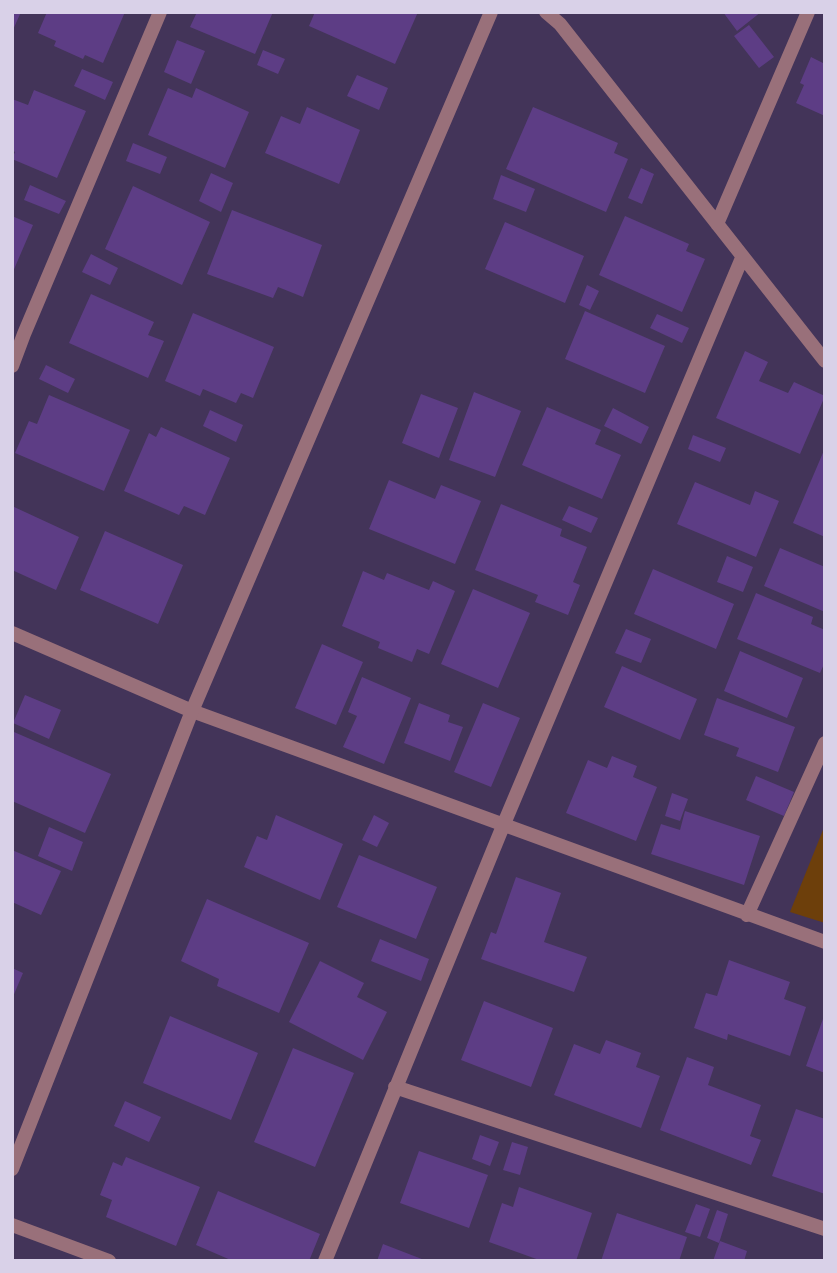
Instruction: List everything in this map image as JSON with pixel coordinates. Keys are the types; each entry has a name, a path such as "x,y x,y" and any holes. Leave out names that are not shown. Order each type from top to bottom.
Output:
{"street":[{"path":"12,366 18,331 160,12"},
{"path":"12,1169 192,711 491,12"},
{"path":"546,12 560,24 825,361"},
{"path":"716,224 808,12"},
{"path":"325,1261 503,826 742,258"},
{"path":"12,633 192,711 825,942"},
{"path":"747,915 825,743"},
{"path":"395,1087 825,1229"},
{"path":"12,1225 109,1261"}],"shaded area":[{"path":"825,825 825,923 790,912"}],"building":[{"path":"12,12 21,12 12,32"},
{"path":"47,12 125,12 103,63 85,55 83,59 54,46 56,41 38,33"},
{"path":"197,12 273,12 255,54 190,27"},
{"path":"315,12 418,12 395,64 309,26"},
{"path":"723,12 761,12 737,31"},
{"path":"749,25 774,57 759,68 734,36"},
{"path":"177,40 205,51 191,84 164,72"},
{"path":"263,50 285,59 278,74 257,65"},
{"path":"811,57 825,64 825,116 796,103 804,85 800,83"},
{"path":"82,69 113,82 105,100 74,86"},
{"path":"357,75 388,88 379,110 347,96"},
{"path":"168,88 192,98 196,88 249,112 225,168 148,135"},
{"path":"34,90 86,111 57,178 12,159 15,152 12,150 12,99 28,105"},
{"path":"307,107 360,130 339,184 265,153 281,116 300,124"},
{"path":"533,107 618,143 614,153 628,159 606,212 506,169"},
{"path":"133,143 167,157 160,174 126,161"},
{"path":"641,168 654,174 642,204 628,198"},
{"path":"211,173 233,183 221,212 199,201"},
{"path":"501,175 535,189 526,212 493,199"},
{"path":"30,185 66,201 59,214 24,200"},
{"path":"133,186 210,222 182,285 105,249"},
{"path":"232,210 322,245 303,297 278,287 273,298 207,274"},
{"path":"12,216 33,225 12,274"},
{"path":"625,216 689,244 686,251 705,259 682,312 599,275"},
{"path":"505,222 584,256 565,303 485,269"},
{"path":"91,254 118,268 110,285 82,272"},
{"path":"587,285 599,291 590,310 579,305"},
{"path":"91,294 154,322 148,335 164,341 148,378 69,343"},
{"path":"585,311 665,346 645,393 565,359"},
{"path":"193,313 274,347 253,398 241,393 236,403 203,389 200,396 165,381"},
{"path":"657,314 689,328 682,343 650,328"},
{"path":"745,351 768,362 759,381 788,393 794,382 825,396 800,454 716,418"},
{"path":"46,365 75,379 68,393 39,379"},
{"path":"474,392 521,411 495,477 449,460"},
{"path":"421,394 458,408 439,458 402,443"},
{"path":"49,395 130,430 104,491 15,453 29,421 37,424"},
{"path":"547,407 601,430 595,444 621,455 602,499 522,465"},
{"path":"613,408 649,427 641,444 604,426"},
{"path":"210,410 243,425 236,442 203,426"},
{"path":"161,427 230,458 205,515 184,506 179,515 124,491 149,433 156,437"},
{"path":"693,435 726,448 720,462 688,449"},
{"path":"825,448 825,537 793,523"},
{"path":"389,480 435,499 441,485 481,501 455,564 369,529"},
{"path":"695,482 750,505 755,491 779,501 756,557 677,524"},
{"path":"501,504 562,529 560,536 587,547 573,582 580,585 568,615 535,602 538,595 475,570"},
{"path":"12,506 79,537 56,590 12,570"},
{"path":"569,506 598,518 591,533 562,520"},
{"path":"105,531 183,565 158,624 80,590"},
{"path":"780,548 825,567 825,612 764,586"},
{"path":"727,556 753,567 743,592 717,582"},
{"path":"653,569 734,604 716,649 634,614"},
{"path":"363,571 384,580 387,573 429,590 433,581 455,591 429,654 417,649 412,662 378,648 380,642 342,626"},
{"path":"473,589 530,613 498,688 441,664"},
{"path":"756,593 813,617 811,624 825,630 825,662 820,673 737,639"},
{"path":"626,629 651,639 641,663 615,653"},
{"path":"322,644 363,662 336,725 295,708"},
{"path":"740,651 803,678 787,718 724,691"},
{"path":"622,666 697,699 680,740 604,707"},
{"path":"362,677 411,698 384,764 343,747 357,716 348,712"},
{"path":"25,695 61,710 49,739 13,723"},
{"path":"717,698 795,727 778,772 736,756 739,748 704,735"},
{"path":"419,703 450,715 448,722 463,727 450,761 404,743"},
{"path":"483,703 520,718 491,787 454,772"},
{"path":"14,732 111,774 85,833 12,801"},
{"path":"612,756 637,766 633,777 657,787 636,841 566,813 588,760 607,768"},
{"path":"756,776 794,792 784,816 746,800"},
{"path":"672,793 688,799 680,821 665,816"},
{"path":"685,811 760,836 744,885 651,854 661,824 680,830"},
{"path":"276,815 343,844 320,900 244,867 257,836 267,840"},
{"path":"374,815 389,823 377,847 362,840"},
{"path":"49,827 83,842 72,871 38,856"},
{"path":"12,850 61,871 41,915 12,902"},
{"path":"359,855 437,887 416,939 337,907"},
{"path":"516,877 561,893 544,942 587,957 574,992 481,959 491,932 496,934"},
{"path":"207,899 309,943 279,1013 217,986 219,979 181,961"},
{"path":"380,939 429,959 421,981 371,961"},
{"path":"729,960 790,982 784,999 806,1007 790,1056 728,1034 727,1040 694,1028 706,993 717,996"},
{"path":"320,961 364,983 357,997 387,1012 363,1060 289,1022"},
{"path":"12,968 23,973 12,999"},
{"path":"484,1001 553,1028 531,1087 461,1060"},
{"path":"170,1016 258,1053 231,1120 143,1083"},
{"path":"825,1016 825,1073 806,1066"},
{"path":"606,1040 641,1053 636,1067 660,1076 641,1128 554,1095 574,1044 600,1054"},
{"path":"293,1048 354,1073 315,1167 254,1142"},
{"path":"687,1057 714,1067 708,1085 761,1105 750,1136 761,1140 751,1165 660,1130"},
{"path":"125,1101 161,1117 149,1142 114,1126"},
{"path":"796,1109 825,1119 825,1194 772,1176"},
{"path":"480,1135 499,1142 490,1166 472,1159"},
{"path":"512,1142 528,1147 520,1175 503,1170"},
{"path":"419,1151 488,1175 469,1228 400,1203"},
{"path":"126,1157 200,1187 176,1246 106,1217 112,1200 100,1195 113,1162 122,1166"},
{"path":"519,1187 592,1213 576,1261 542,1261 489,1242 502,1203 513,1207"},
{"path":"218,1191 320,1234 309,1261 233,1261 196,1245"},
{"path":"696,1204 710,1209 700,1237 685,1232"},
{"path":"717,1210 728,1214 719,1243 707,1238"},
{"path":"617,1213 687,1237 679,1261 601,1261"},
{"path":"720,1241 747,1251 744,1261 713,1261"},
{"path":"383,1244 427,1261 377,1261"}]}
